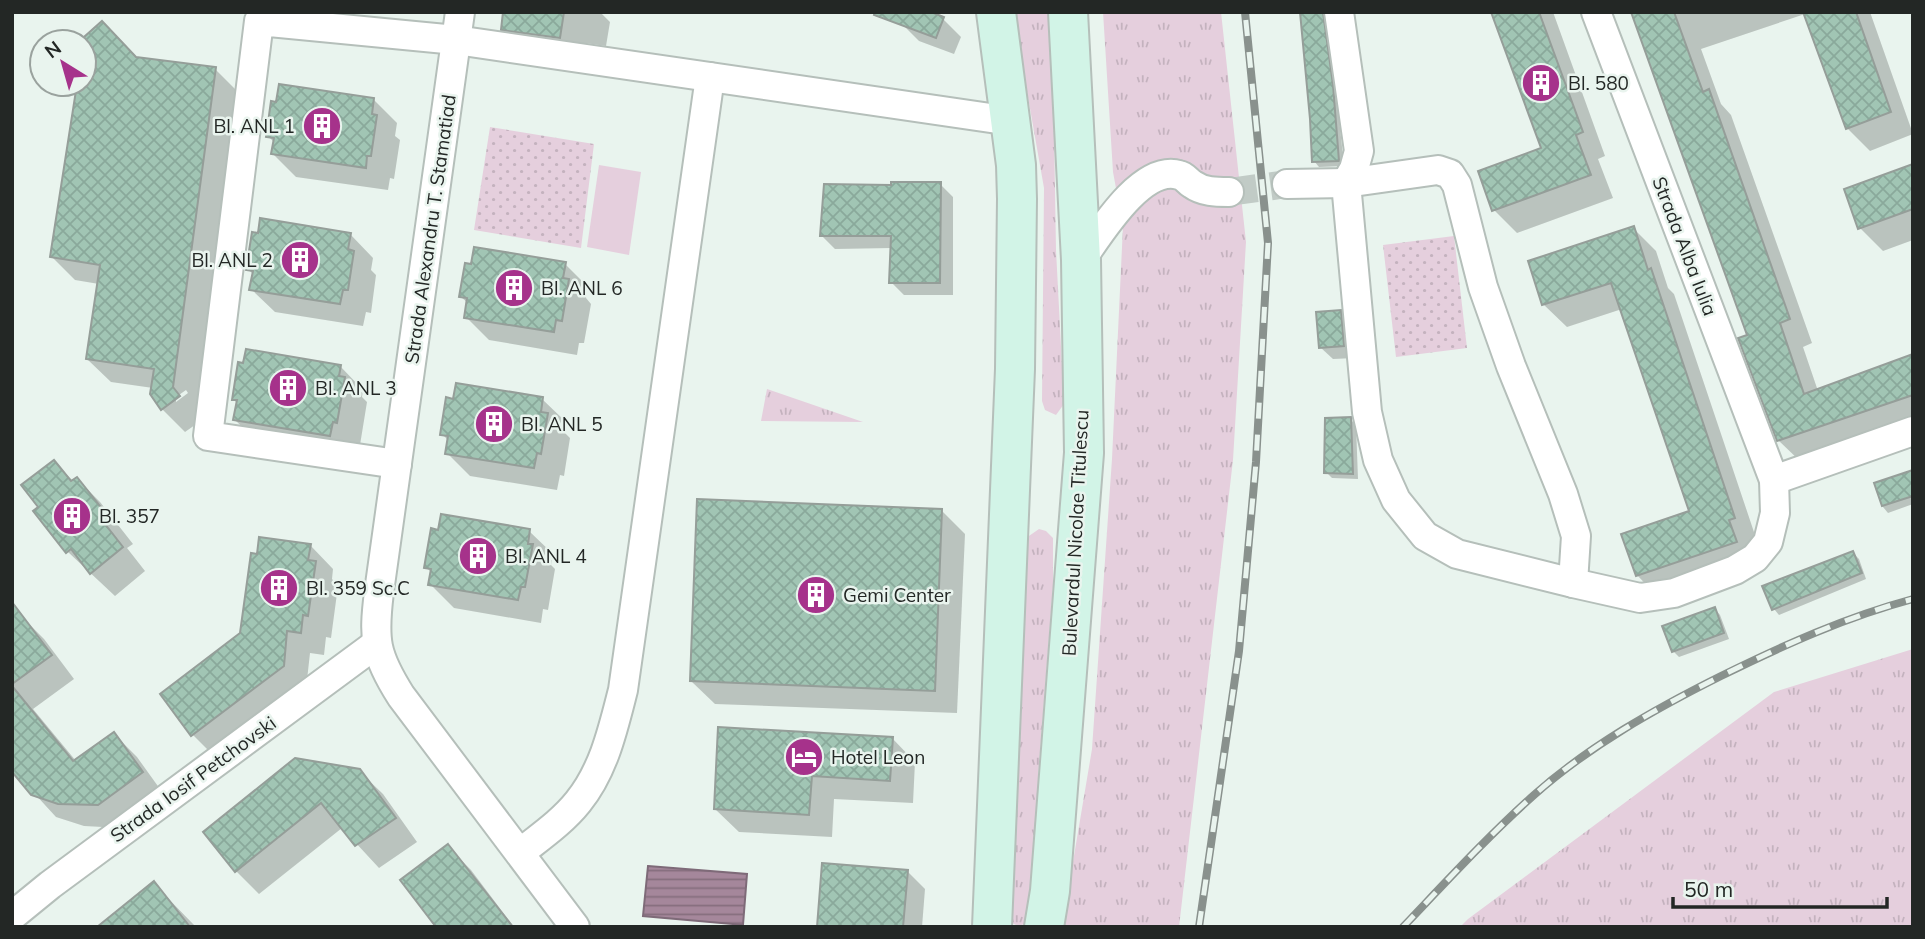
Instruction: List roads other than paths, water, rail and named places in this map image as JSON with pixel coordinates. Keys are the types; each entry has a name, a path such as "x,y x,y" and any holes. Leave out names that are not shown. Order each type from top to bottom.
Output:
{"main road":[{"path":"992,927 1015,369 1017,199 1011,121 996,12"},
{"name":"Bulevardul Nicolae Titulescu","path":"1044,927 1050,891 1084,453 1080,260 1068,12"}],"street":[{"name":"Strada Alexandru T. Stamatiad","path":"460,12 375,622 376,644 384,669 401,696 575,927"},
{"path":"1339,12 1359,151 1354,169 1346,183 1367,412 1378,460 1396,500 1424,536 1457,554 1573,583 1640,598 1674,593 1735,570 1755,558 1768,542 1774,513 1774,480 1913,431"},
{"name":"Strada Alba Iulia","path":"1596,12 1774,480"},
{"path":"397,464 208,436 258,21 456,40 1011,121"},
{"path":"520,853 554,826 578,802 594,778 610,740 623,690 710,78"},
{"path":"1287,184 1346,183 1438,170 1450,174 1457,185 1483,286 1511,366 1563,494 1576,536 1573,583"},
{"path":"1080,260 1126,199 1145,183 1160,176 1174,174 1209,192 1228,192"},
{"name":"Strada Iosif Petchovski","path":"12,916 376,644"}],"tunnel":[{"path":"1229,192 1287,184"}],"railway":[{"path":"1199,927 1239,651 1256,462 1268,243 1245,12"},
{"path":"1403,927 1517,811 1577,760 1623,730 1768,653 1839,623 1913,599"}],"place":[{"name":"Bl. 580","path":"1541,83"},
{"name":"Bl. ANL 1","path":"322,126"},
{"name":"Bl. ANL 2","path":"300,260"},
{"name":"Bl. ANL 6","path":"514,288"},
{"name":"Bl. ANL 3","path":"288,388"},
{"name":"Bl. ANL 5","path":"494,424"},
{"name":"Bl. 357","path":"72,516"},
{"name":"Bl. ANL 4","path":"478,556"},
{"name":"Bl. 359 Sc.C","path":"279,588"},
{"name":"Gemi Center","path":"816,595"},
{"name":"Hotel Leon","path":"804,757"}]}
